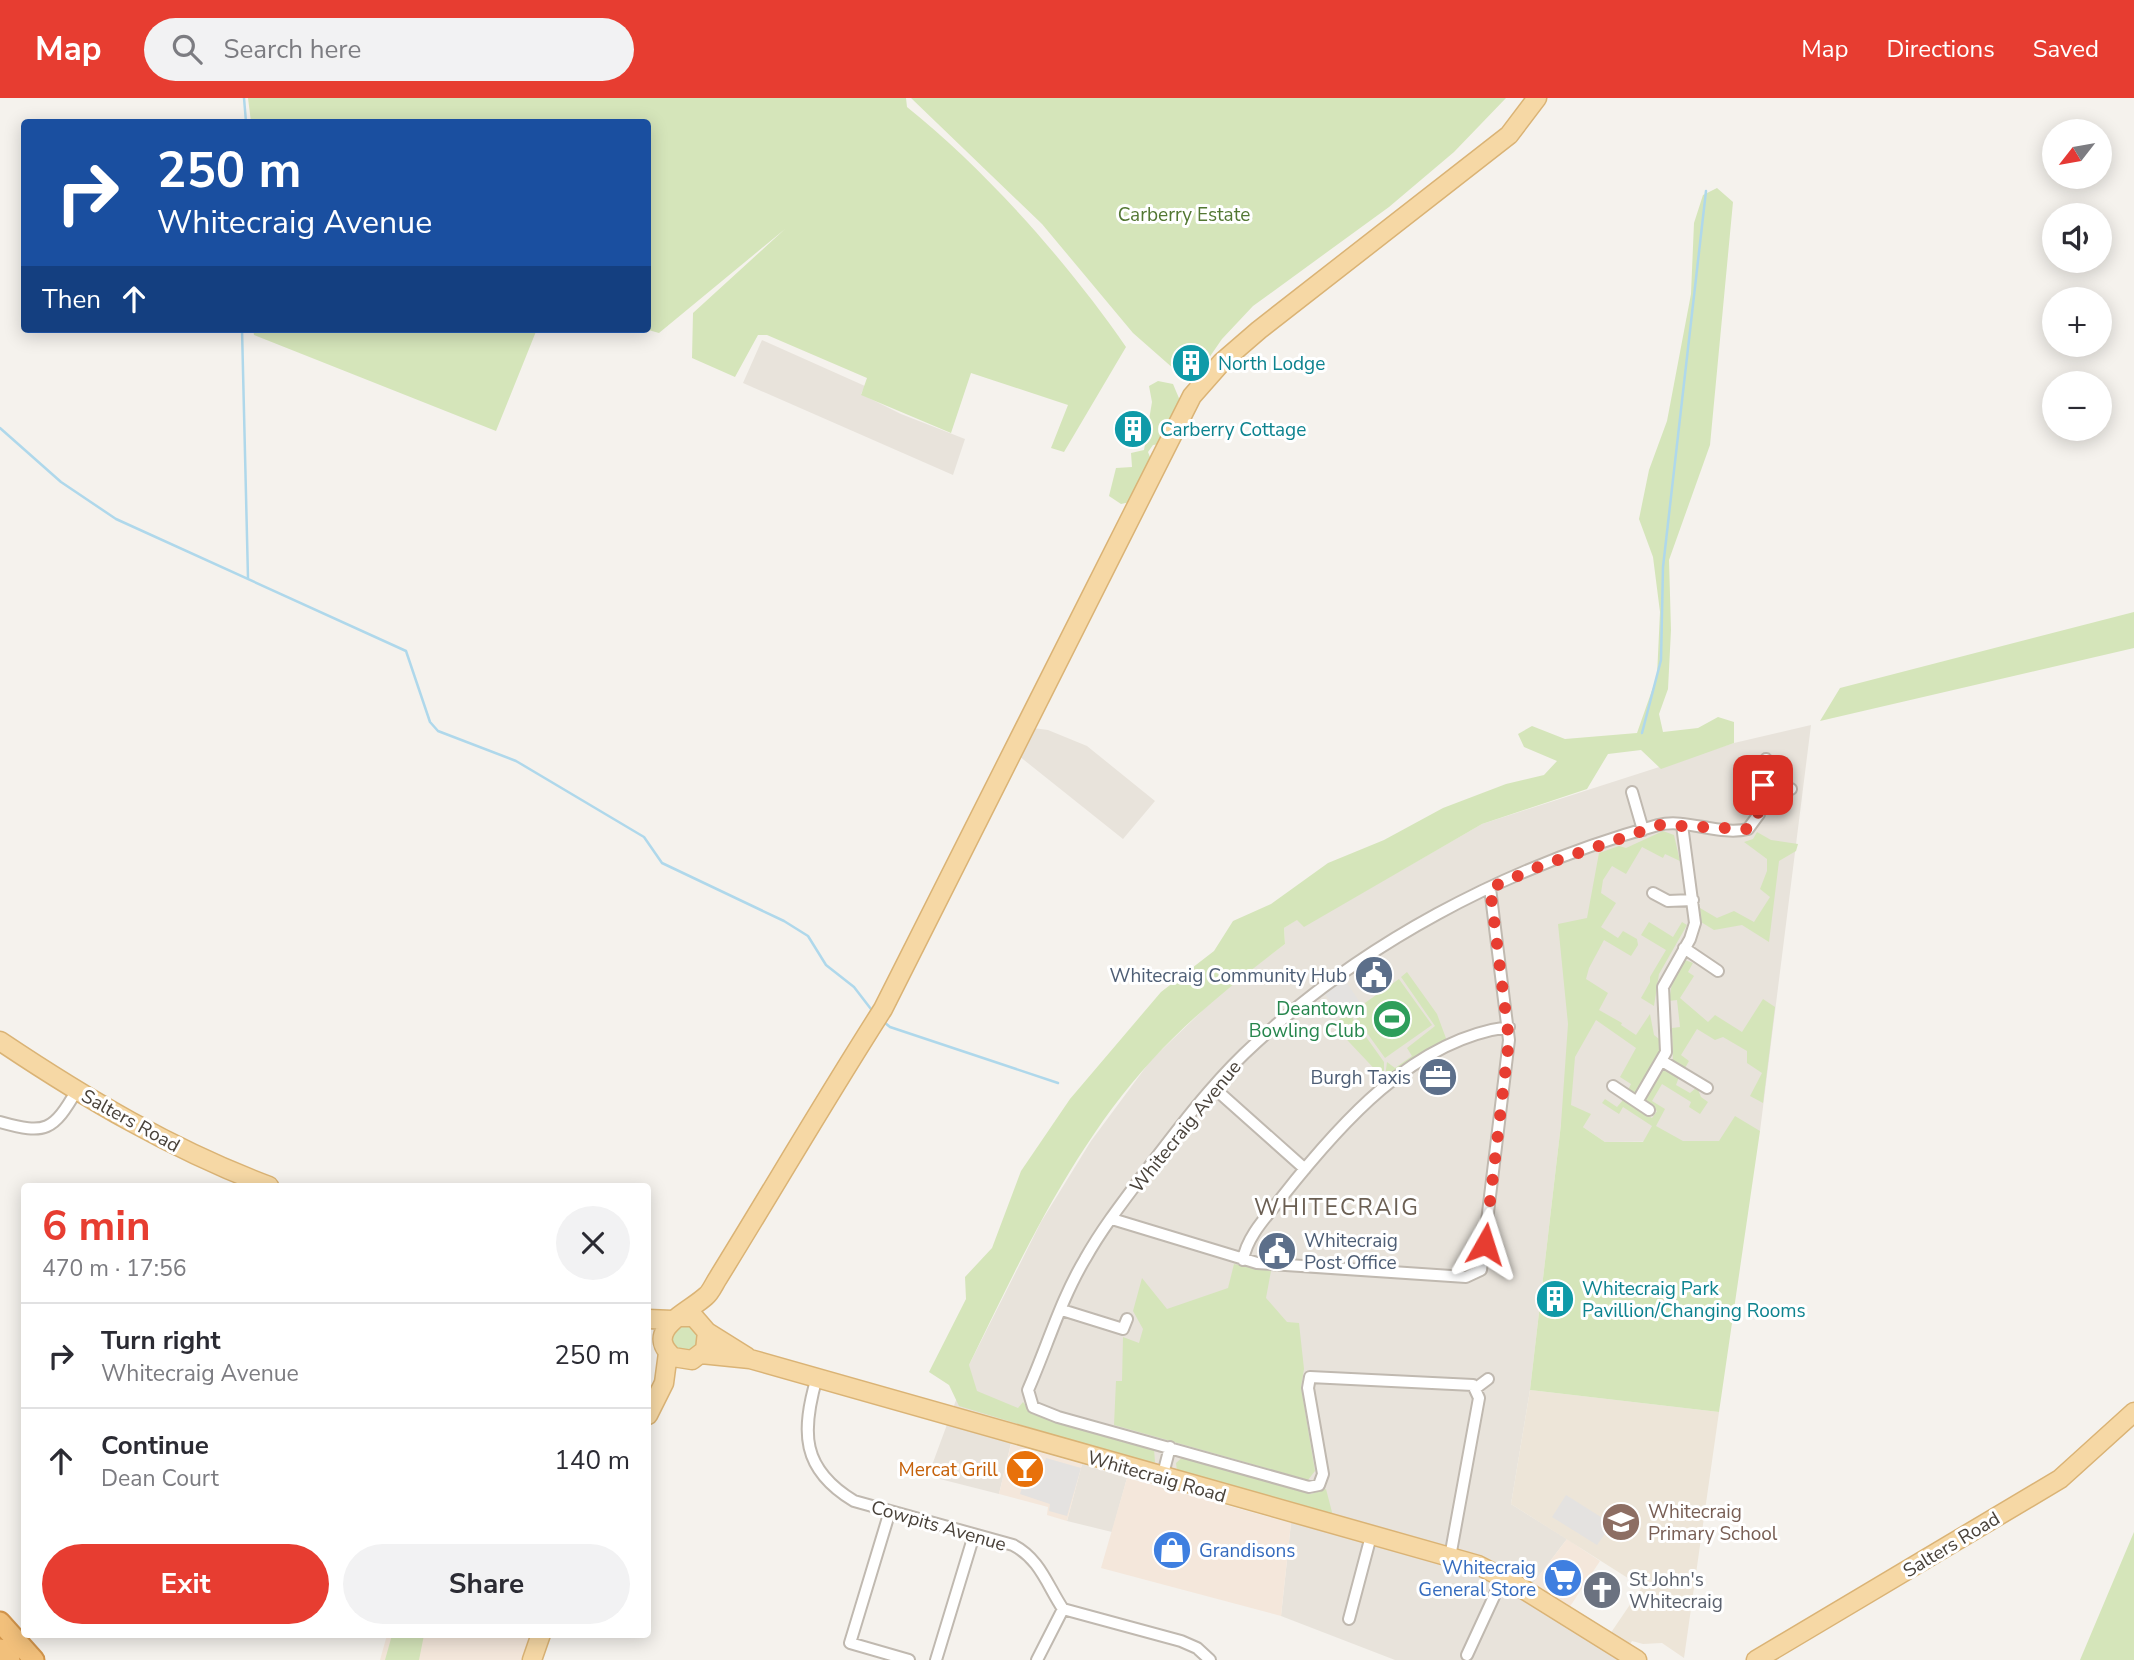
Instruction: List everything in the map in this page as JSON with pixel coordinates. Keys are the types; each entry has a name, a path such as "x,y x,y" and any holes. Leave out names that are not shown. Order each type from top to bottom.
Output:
{"highway":[{"path":"0,1622 34,1660"},
{"path":"0,1649 10,1660"}],"main road":[{"path":"651,1409 664,1383 666,1350 663,1332 675,1318 708,1295 827,1094 883,1009 1192,396 1222,362 1259,330 1509,135 1537,98"},
{"name":"Salters Road","path":"0,1041 135,1125 228,1171 261,1183"},
{"path":"664,1383 708,1344 708,1295"},
{"path":"651,1319 694,1317 706,1329 750,1359"},
{"path":"651,1338 679,1360 696,1357 750,1359"},
{"name":"Whitecraig Road","path":"750,1359 1162,1478 1478,1565 1503,1577 1637,1660"},
{"name":"Salters Road","path":"1756,1660 2060,1479 2134,1412"},
{"path":"532,1660 540,1638"}],"street":[{"path":"1766,759 1763,785 1791,789"},
{"name":"Whitecraig Avenue","path":"1170,1447 1058,1417 1033,1407 1028,1390 1084,1260 1213,1087 1277,1024 1340,974 1394,939 1490,888 1543,865 1643,830 1667,824 1748,829 1757,819 1763,785"},
{"path":"1632,792 1643,830"},
{"path":"1637,1102 1662,1061 1668,1043 1663,986 1695,923 1682,825"},
{"path":"1112,1219 1243,1260 1269,1265 1466,1277 1475,1275 1483,1264 1509,1027 1490,888"},
{"path":"1653,892 1668,901 1693,901"},
{"path":"1684,948 1718,971"},
{"path":"1243,1260 1251,1238 1305,1169 1367,1104 1412,1067 1471,1037 1509,1027"},
{"path":"1662,1061 1707,1088"},
{"path":"1613,1086 1648,1110"},
{"path":"1213,1087 1305,1169"},
{"path":"0,1122 35,1131 44,1129 58,1121 77,1090"},
{"path":"1062,1310 1123,1329 1127,1319"},
{"name":"Cowpits Avenue","path":"817,1377 806,1425 815,1465 838,1491 854,1501 1025,1552 1042,1571 1063,1609"},
{"path":"1162,1478 1170,1447 1315,1487 1322,1480 1323,1474 1308,1388 1310,1377 1468,1384 1476,1388 1479,1398 1450,1558"},
{"path":"1476,1388 1489,1379"},
{"path":"890,1511 850,1643 909,1660"},
{"path":"936,1660 974,1535"},
{"path":"1349,1619 1371,1536"},
{"path":"1467,1655 1503,1577"},
{"path":"1037,1660 1063,1609 1181,1641 1197,1648 1210,1660"}],"shaded area":[{"path":"762,340 865,386 861,394 901,414 965,439 953,475 743,383"},
{"path":"1811,725 1760,1131 1719,1141 1605,1142 1583,1127 1561,1124 1530,1390 1511,1504 1567,1539 1525,1594 1621,1660 1395,1660 1281,1616 1291,1523 1299,1505 1015,1426 999,1494 928,1476 969,1365 1041,1222 1091,1141 1151,1060 1225,989 1285,944 1284,928 1298,919 1304,926 1482,824 1734,743"},
{"path":"1033,728 1048,730 1087,746 1155,801 1123,839 1019,756"},
{"path":"1345,980 1359,1001 1340,1015 1325,994"},
{"name":"Whitecraig Primary School","path":"1530,1390 1719,1412 1684,1658 1662,1643 1643,1644 1632,1641 1629,1646 1610,1634 1642,1587 1511,1504"},
{"path":"1011,1444 1082,1464 1067,1521 1047,1515 1048,1507 999,1494"},
{"path":"1046,1458 1081,1468 1067,1516 1049,1511 1050,1504 1020,1494 1024,1481 1038,1485"},
{"path":"1082,1464 1127,1478 1112,1532 1067,1521"},
{"name":"Grandisons","path":"1127,1478 1291,1523 1281,1616 1101,1568"},
{"path":"1566,1495 1612,1524 1597,1545 1552,1517"},
{"path":"1567,1539 1600,1561 1569,1608 1531,1586"},
{"path":"386,1638 531,1638 523,1660 380,1660"}],"green space":[{"path":"248,98 906,98 907,107 967,159 1025,219 1079,283 1126,347 1064,452 1051,448 1068,405 971,373 951,433 861,395 867,378 767,335 758,335 735,377 692,358 693,313 785,229 659,333 651,331 651,119 251,119"},
{"name":"Carberry Estate","path":"911,98 1506,98 1454,152 1389,207 1253,306 1222,339 1191,384 1133,333 1042,224"},
{"path":"1717,188 1733,202 1710,445 1669,560 1671,630 1668,689 1659,714 1663,732 1698,728 1718,717 1734,722 1734,743 1661,769 1641,750 1608,754 1587,789 1482,824 1304,927 1297,920 1284,928 1285,944 1199,1013 1152,1060 1124,1093 1097,1129 1050,1205 969,1365 977,1391 1018,1408 1023,1402 1032,1414 1154,1449 1155,1462 1150,1464 959,1406 949,1385 929,1372 966,1299 965,1277 992,1248 1021,1171 1070,1099 1161,992 1214,951 1233,921 1271,904 1328,863 1384,840 1443,808 1506,784 1544,775 1557,761 1524,747 1518,734 1532,726 1565,739 1637,733 1657,676 1660,612 1653,557 1639,519 1649,470 1667,421 1691,294 1694,223 1703,195"},
{"path":"254,333 535,333 496,431"},
{"path":"1158,381 1173,384 1181,403 1160,444 1153,445 1148,452 1152,462 1130,502 1121,504 1109,496 1116,468 1132,467 1131,453 1144,450 1152,402 1149,386"},
{"path":"2134,612 2134,648 1820,721 1840,688"},
{"path":"1663,831 1674,835 1680,861 1665,854 1663,858 1642,847 1626,874 1612,866 1603,880 1601,893 1616,903 1601,927 1618,938 1623,931 1637,939 1638,945 1631,956 1604,940 1586,979 1608,993 1599,1010 1622,1023 1621,1025 1636,1035 1650,1014 1654,1035 1664,1043 1636,1094 1627,1092 1631,1084 1620,1077 1636,1048 1596,1020 1575,1057 1571,1105 1591,1114 1583,1127 1605,1142 1643,1142 1652,1126 1623,1107 1619,1114 1602,1103 1605,1099 1617,1107 1623,1100 1652,1118 1657,1111 1647,1104 1645,1097 1663,1070 1679,1077 1676,1085 1690,1093 1697,1087 1701,1097 1708,1102 1700,1114 1689,1107 1691,1102 1662,1084 1652,1101 1665,1109 1656,1126 1683,1141 1719,1141 1735,1116 1760,1131 1719,1412 1530,1390 1561,1124 1568,1024 1558,924 1587,918 1599,853 1619,846 1626,848"},
{"path":"1757,832 1771,840 1798,844 1796,851 1779,861 1769,942 1742,925 1714,930 1701,922 1700,908 1717,918 1734,911 1754,922 1770,897 1760,889 1767,871 1767,859 1744,842 1753,839"},
{"path":"1649,922 1673,937 1682,922 1687,925 1659,974 1654,1006 1641,998 1666,950 1641,935"},
{"path":"1685,960 1693,963 1688,972 1694,976 1680,998 1708,1022 1715,1015 1742,1032 1763,999 1775,1007 1763,1103 1750,1096 1762,1073 1747,1063 1747,1051 1723,1037 1715,1040 1697,1029 1681,1055 1689,1061 1685,1068 1673,1063 1672,1028 1680,1027 1677,1000 1669,1001 1672,982"},
{"path":"1407,972 1437,1014 1447,1041 1385,1077 1387,1062 1395,1068 1412,1056 1407,1048 1435,1026 1401,977"},
{"name":"Deantown Bowling Club","path":"1399,979 1432,1025 1385,1058 1352,1012"},
{"path":"1349,1013 1384,1062 1384,1079 1332,1024"},
{"path":"1234,1264 1271,1271 1266,1298 1287,1322 1299,1323 1304,1369 1301,1387 1315,1471 1308,1480 1114,1425 1116,1381 1122,1381 1123,1337 1139,1343 1143,1329 1133,1311 1142,1278 1167,1309 1228,1288"},
{"path":"682,1323 697,1327 701,1342 691,1353 673,1347 671,1333"},
{"path":"1184,1456 1311,1494 1326,1489 1333,1516 1177,1471 1176,1463"},
{"path":"2134,1532 2134,1660 2080,1660"},
{"path":"391,1638 423,1638 419,1660 385,1660"}],"waterway":[{"path":"244,98 246,119"},
{"path":"1642,733 1661,660 1663,567 1706,191"},
{"path":"242,333 248,578"},
{"path":"0,428 61,482 116,519 406,651 430,722 438,731 516,761 644,837 662,863 784,921 808,936 826,965 854,987 874,1013"},
{"path":"884,1022 890,1027 1058,1083"}],"place":[{"name":"North Lodge","path":"1191,363"},
{"name":"Carberry Cottage","path":"1133,429"},
{"name":"Whitecraig Community Hub","path":"1374,975"},
{"name":"Deantown Bowling Club","path":"1392,1019"},
{"name":"Burgh Taxis","path":"1438,1077"},
{"name":"Whitecraig Post Office","path":"1277,1251"},
{"name":"Whitecraig Park Pavillion/Changing Rooms","path":"1555,1299"},
{"name":"Mercat Grill","path":"1025,1469"},
{"name":"Whitecraig Primary School","path":"1621,1522"},
{"name":"Grandisons","path":"1172,1550"},
{"name":"Whitecraig General Store","path":"1563,1578"},
{"name":"St John's Whitecraig","path":"1602,1590"}],"district":[{"name":"WHITECRAIG","path":"1337,1207"}],"route":[{"path":"1485,1244 1509,1040 1490,888 1543,865 1660,825 1740,831 1748,829 1759,814 1763,785"}]}
